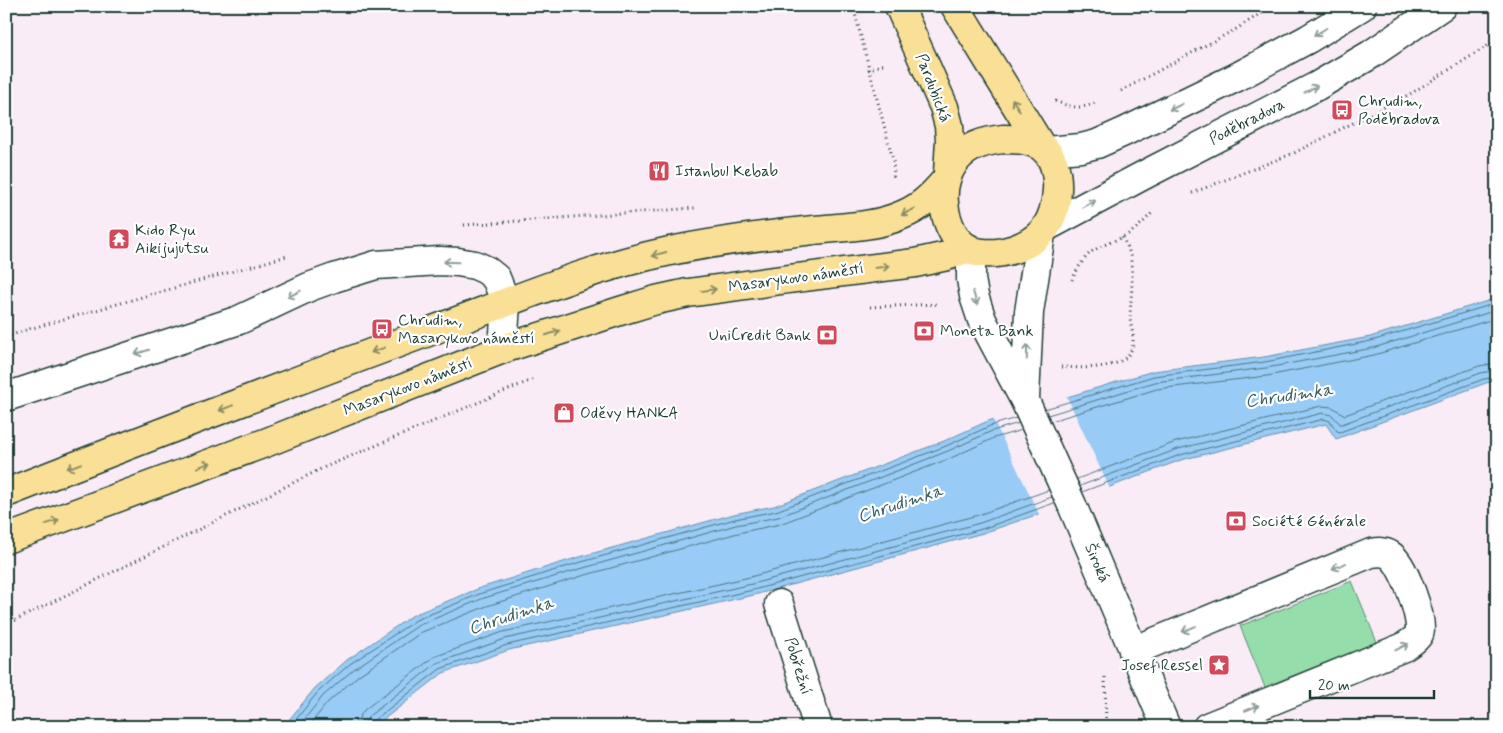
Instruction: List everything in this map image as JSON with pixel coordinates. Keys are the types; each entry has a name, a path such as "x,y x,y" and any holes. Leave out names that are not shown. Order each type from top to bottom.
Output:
{"main road":[{"name":"Pardubická","path":"899,6 944,107 949,126 950,140 947,177"},
{"path":"947,177 944,204 949,224 960,241 970,249 981,253 1008,251 1029,242 1044,230 1054,208 1057,189 1055,168 1051,158 954,6"},
{"path":"6,493 295,381 554,285 625,263 666,252 739,239 886,222 917,208 931,197 947,177 960,155 981,143 1016,139 1025,140 1044,149"},
{"name":"Masarykovo náměstí","path":"6,539 265,442 503,349 620,310 688,293 915,263 970,249"}],"street":[{"path":"1044,149 1081,148 1097,144 1124,132 1292,48 1362,6"},
{"name":"Poděbradova","path":"1044,230 1144,175 1317,86 1370,55 1442,6"},
{"name":"Široká","path":"1025,401 1029,312 1044,230"},
{"name":"Široká","path":"970,249 971,279 974,296 982,320 1025,401 1072,505 1166,727"},
{"path":"6,397 239,320 309,287 376,265 440,261 475,265 486,270 496,278 506,303 503,349"},
{"path":"1133,651 1371,553 1381,552 1397,560 1419,616 1421,626 1419,634 1413,640 1404,647 1207,727"},
{"name":"Pobřežní","path":"779,604 818,727"}],"path":[{"path":"853,6 893,160 894,174 892,181"},
{"path":"1118,93 1236,29 1273,6"},
{"path":"1186,195 1294,153 1410,94 1497,40"},
{"path":"1050,95 1054,100 1071,108 1096,103"},
{"path":"461,225 704,207"},
{"path":"1071,282 1077,269 1088,254 1096,248 1132,232 1158,208"},
{"path":"1056,367 1083,368 1114,364 1128,356 1132,348 1133,336 1130,318 1131,262 1130,252 1122,237"},
{"path":"6,337 287,256"},
{"path":"864,308 944,303"},
{"path":"6,625 325,467 536,378"}],"green space":[{"path":"1352,581 1378,645 1266,690 1240,626"}],"water":[{"name":"Chrudimka","path":"1497,298 1497,381 1486,383 1336,439 1326,424 1181,460 983,533 754,595 509,650 443,673 374,727 283,727 315,688 347,660 413,615 480,588 576,558 734,514 774,506 944,441 988,421 1153,371 1264,357 1370,337"}],"pier":[{"path":"1066,395 1110,489 1040,516 992,417"}],"place":[{"name":"Chrudim, Poděbradova","path":"1342,110"},
{"name":"Istanbul Kebab","path":"659,171"},
{"name":"Kido Ryu Aikijujutsu","path":"119,239"},
{"name":"Chrudim, Masarykovo náměstí","path":"382,329"},
{"name":"Moneta Bank","path":"924,331"},
{"name":"UniCredit Bank","path":"827,335"},
{"name":"Oděvy HANKA","path":"564,413"},
{"name":"Société Générale","path":"1236,521"},
{"name":"Josef Ressel","path":"1219,665"}]}
